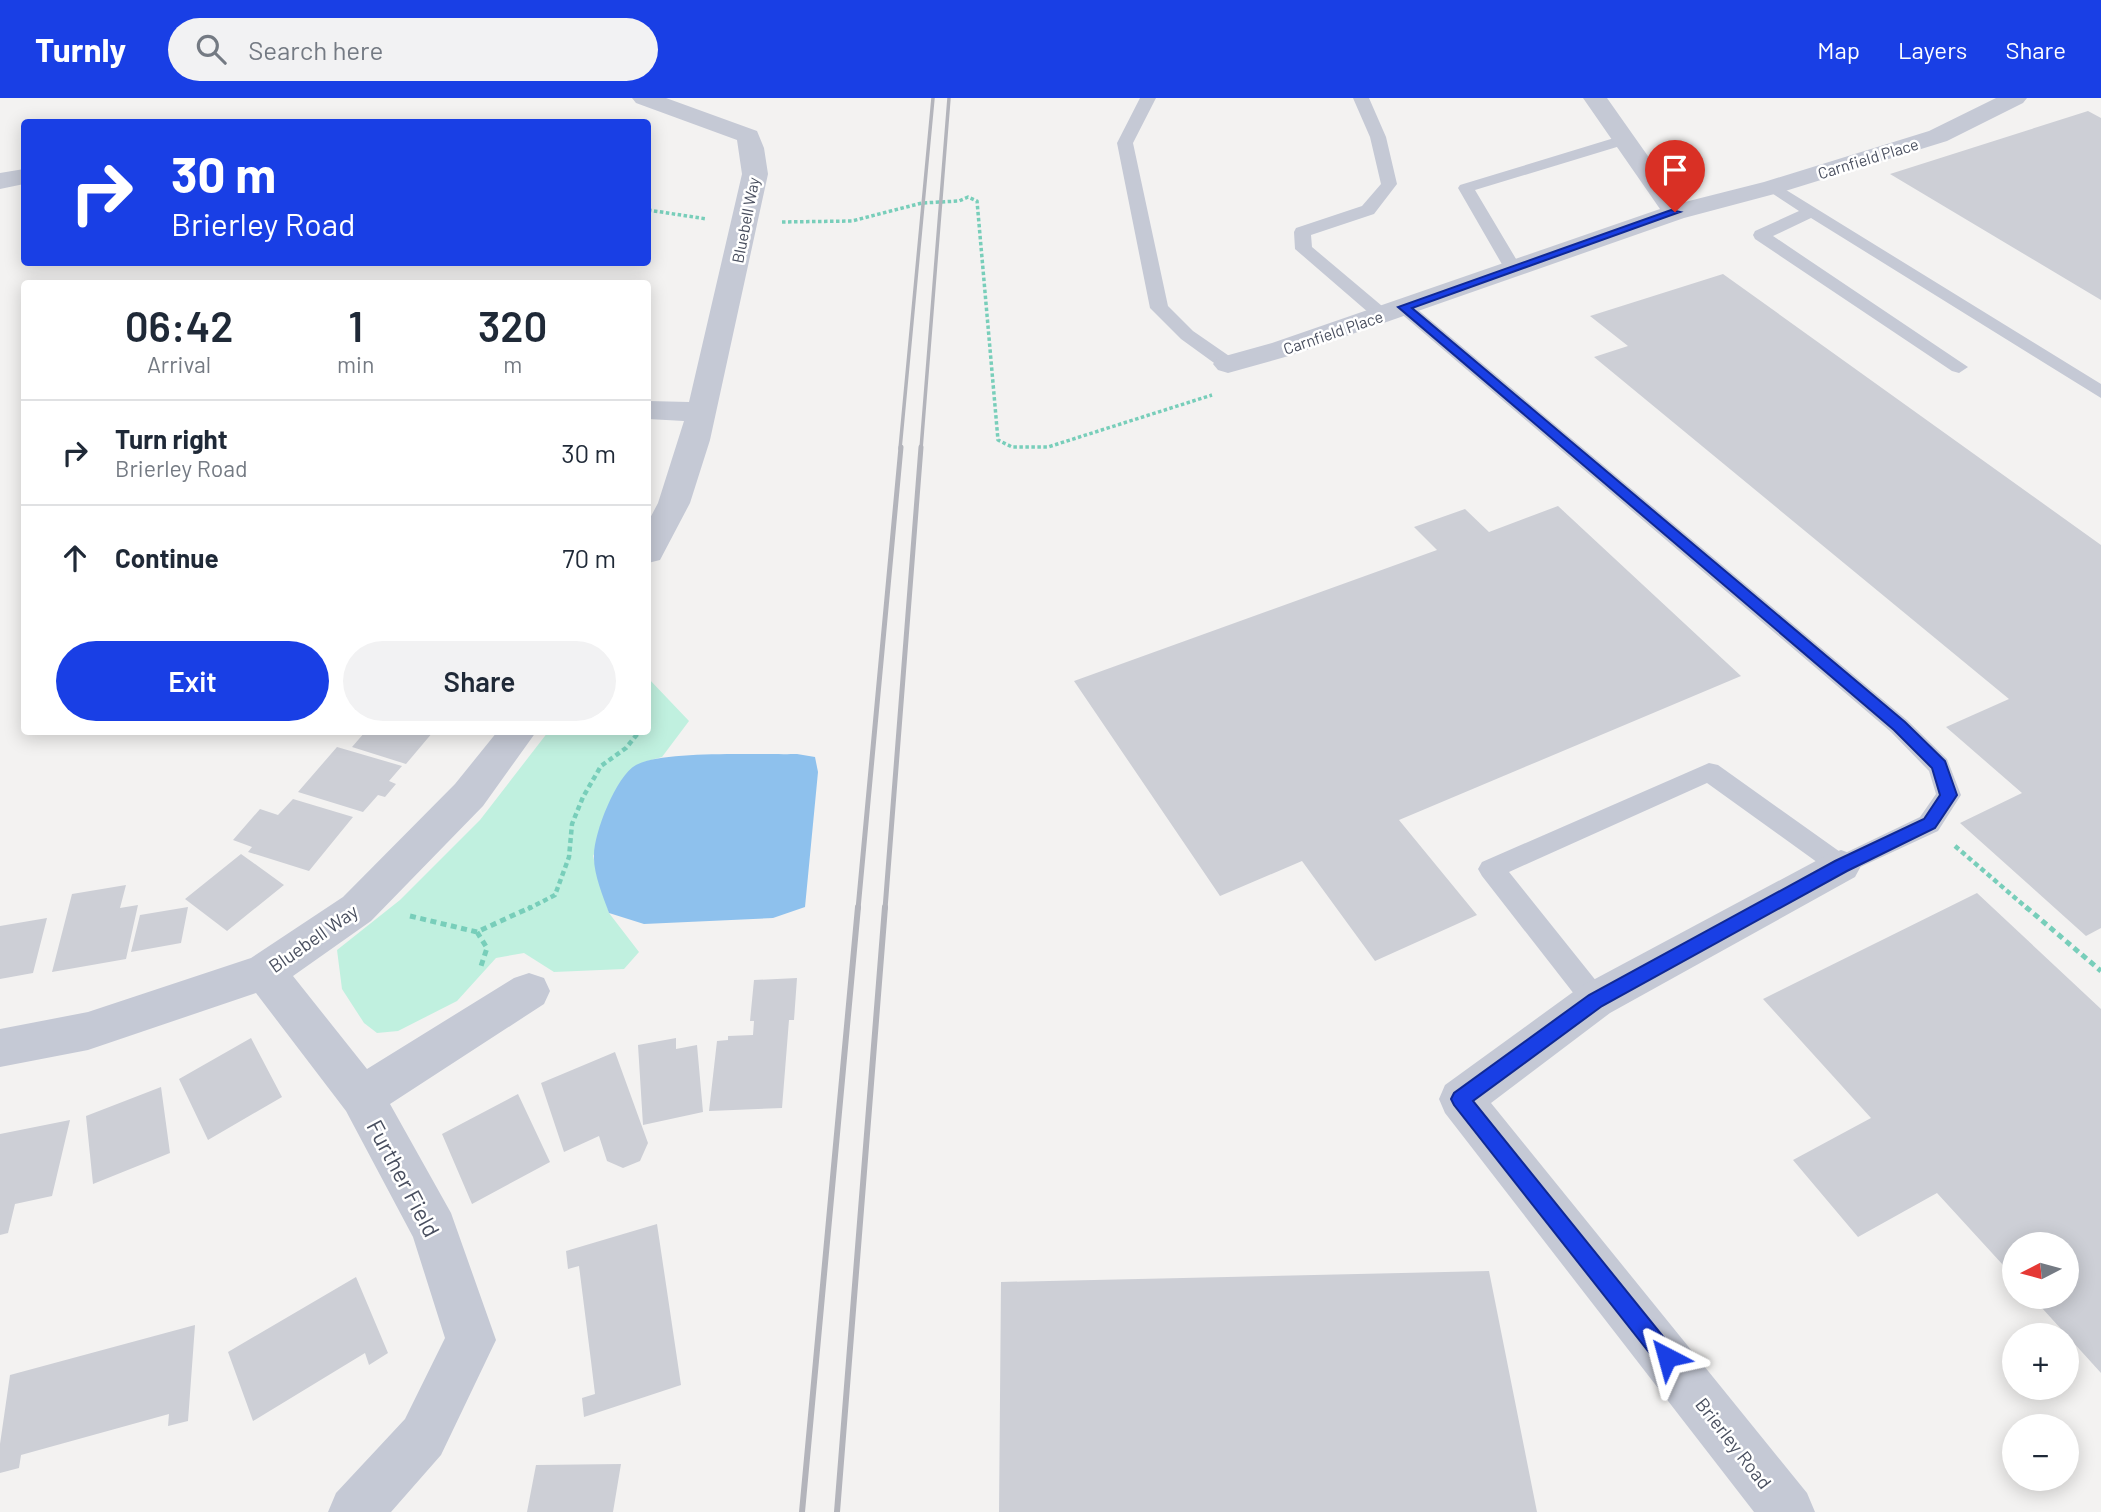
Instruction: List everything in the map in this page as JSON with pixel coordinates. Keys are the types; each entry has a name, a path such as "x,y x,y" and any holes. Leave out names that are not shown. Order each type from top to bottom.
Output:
{"street":[{"name":"Bluebell Way","path":"644,98 748,136 755,174 702,412 674,503 651,546"},
{"path":"1595,98 1675,212"},
{"name":"Carnfield Place","path":"1228,365 1282,349 1675,212 1773,187 1938,136 2015,98"},
{"path":"0,181 21,178"},
{"path":"651,410 702,412"},
{"name":"Bluebell Way","path":"0,1048 88,1031 265,972 357,909 469,795 516,735"},
{"name":"Brierley Road","path":"1788,1512 1461,1099 1595,1000 1841,866"},
{"name":"Further Field","path":"265,972 362,1097 434,1229 471,1340 423,1437 355,1512"},
{"name":"Further Field","path":"362,1097 528,991"}],"lane":[{"path":"1148,98 1125,143 1159,308 1187,335 1228,365"},
{"path":"1361,98 1378,136 1389,184 1368,210 1302,232 1304,249 1393,311 1899,726 1939,766 1949,795 1929,824 1841,866 1709,772 1491,869 1595,1000"},
{"path":"1513,269 1466,188 1625,140"},
{"path":"1773,187 2101,392"},
{"path":"1812,211 1761,235 1959,367"}],"path":[{"path":"905,207 959,201 968,197 977,201 998,440 1012,447 1048,447 1212,395"},
{"path":"357,909 424,918 477,932 555,895 569,857 572,824 583,797 601,766 626,748 637,735"},
{"path":"1929,824 2101,971"}],"green space":[{"path":"651,681 689,721 662,757 644,762 593,856 609,913 639,952 624,969 554,972 524,953 496,958 457,1001 398,1031 377,1033 364,1023 342,989 337,950 400,900 480,820 546,735 651,735"}],"water":[{"path":"797,754 815,757 818,772 805,907 773,918 644,924 609,913 595,869 595,845 608,806 628,771 649,760 668,757"}],"building":[{"path":"2088,111 2101,118 2101,300 1890,174"},
{"path":"1723,274 2101,545 2101,928 2086,936 1960,823 2022,793 1946,727 2009,699 1594,357 1628,346 1590,316"},
{"path":"1558,506 1741,676 1399,820 1477,915 1375,961 1302,861 1220,896 1074,681 1437,550 1414,527 1465,509 1489,532"},
{"path":"362,735 430,735 406,764 352,747"},
{"path":"337,747 402,766 389,781 396,784 385,797 378,795 363,812 298,792"},
{"path":"293,799 353,817 309,871 248,852 252,847 233,840 260,809 278,815"},
{"path":"241,854 284,885 227,931 185,899"},
{"path":"126,885 120,908 138,905 126,959 52,972 72,894"},
{"path":"1977,893 2101,1009 2101,1373 2079,1349 2079,1323 2056,1323 2043,1309 2079,1309 2079,1232 2002,1232 2002,1264 1937,1193 1858,1237 1793,1160 1871,1118 1763,999"},
{"path":"188,907 181,943 131,952 140,915"},
{"path":"47,918 33,973 0,979 0,926"},
{"path":"797,978 794,1020 789,1020 782,1108 709,1111 717,1041 728,1040 728,1036 753,1035 754,1021 750,1021 754,980"},
{"path":"251,1038 282,1097 208,1140 179,1079"},
{"path":"676,1038 676,1049 697,1045 703,1112 643,1125 638,1045"},
{"path":"615,1052 648,1143 640,1161 623,1168 607,1161 599,1136 564,1152 541,1083"},
{"path":"161,1087 170,1153 93,1184 86,1116"},
{"path":"518,1094 550,1162 472,1204 442,1134"},
{"path":"70,1120 52,1196 15,1204 8,1233 0,1235 0,1134"},
{"path":"657,1224 681,1385 584,1417 582,1398 595,1394 579,1266 568,1269 566,1251"},
{"path":"1489,1271 1537,1512 999,1512 1001,1282"},
{"path":"356,1277 388,1353 369,1365 365,1353 253,1421 228,1352"},
{"path":"195,1325 188,1421 168,1426 169,1414 21,1455 19,1468 0,1473 0,1444 10,1375"},
{"path":"621,1464 613,1512 527,1512 536,1465"}],"railway":[{"path":"900,449 933,98"},
{"path":"921,449 949,98"},
{"path":"858,909 901,447"},
{"path":"885,909 921,447"},
{"path":"802,1512 858,907"},
{"path":"837,1512 885,907"}],"route":[{"path":"1667,1357 1461,1099 1595,1000 1841,866 1929,824 1949,795 1939,766 1899,726 1404,307 1675,212"}]}
